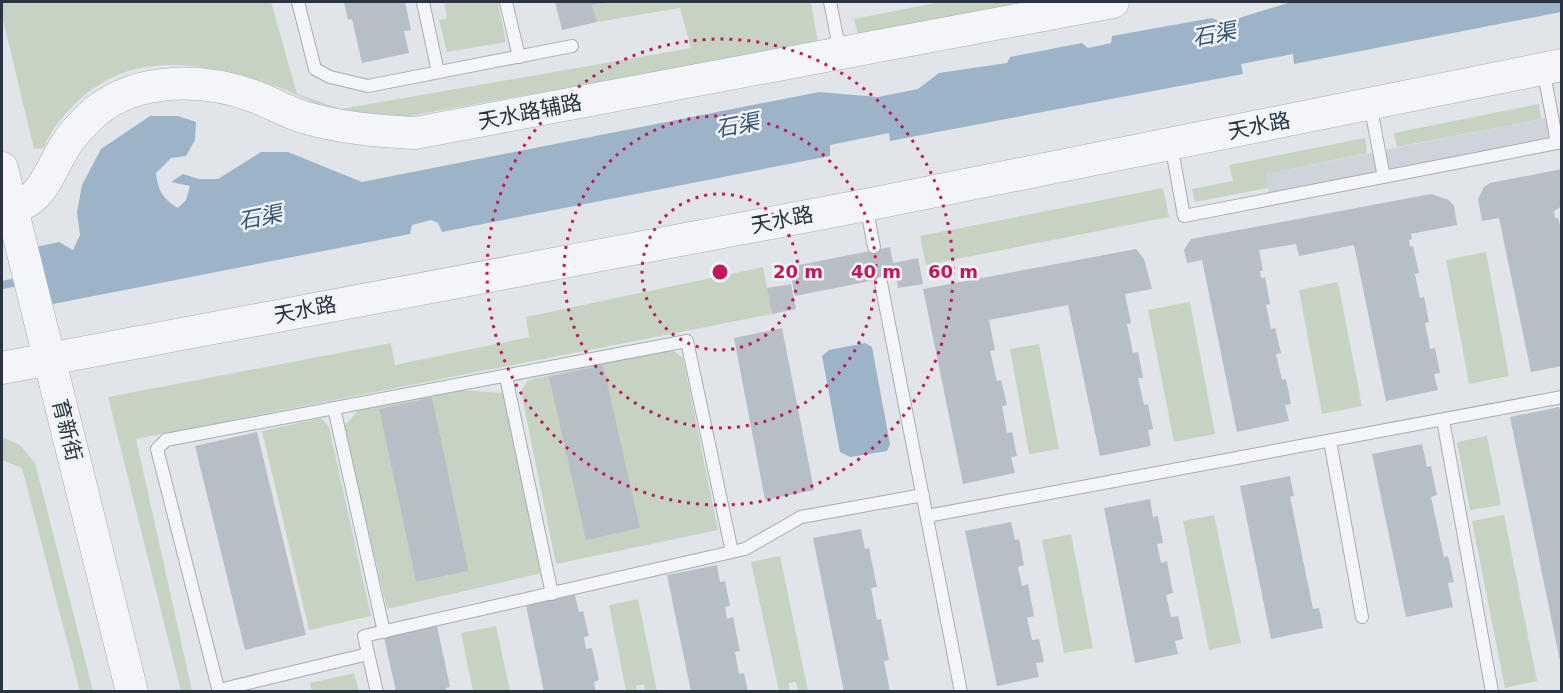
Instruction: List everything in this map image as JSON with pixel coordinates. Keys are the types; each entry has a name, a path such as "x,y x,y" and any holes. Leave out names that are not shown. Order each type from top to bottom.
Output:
{"street":[{"name":"天水路辅路","path":"6,210 29,203 40,192 66,144 95,113 123,94 163,84 203,84 254,96 300,116 352,130 415,133 1113,2"},
{"name":"天水路","path":"2,368 45,344 866,205 1552,66"},
{"name":"育新街","path":"2,168 6,210 45,344 132,692"}],"lane":[{"path":"298,2 306,41 315,69 368,86 572,46"},
{"path":"423,2 438,72"},
{"path":"506,2 519,57"},
{"path":"830,2 840,53"},
{"path":"1171,143 1184,216 1559,143 1552,66"},
{"path":"1369,103 1384,177"},
{"path":"866,205 874,247"},
{"path":"881,283 961,692"},
{"path":"368,654 219,691 157,449 166,440 687,341 732,552"},
{"path":"506,376 552,594"},
{"path":"927,516 1562,397"},
{"path":"334,408 384,632"},
{"path":"1443,420 1492,692"},
{"path":"1330,441 1362,617"},
{"path":"377,692 364,636 745,549 801,517 922,495"}],"shaded area":[{"path":"1561,115 1561,136 1269,194 1265,174"}],"green space":[{"path":"2,2 271,2 297,94 341,109 691,48 680,8 597,22 592,5 603,4 603,2 811,2 818,43 409,116 368,120 348,117 283,89 223,71 170,65 145,67 121,74 97,86 75,104 61,120 44,148 34,149 2,16"},
{"path":"444,2 498,2 506,42 447,52 439,20 447,18"},
{"path":"940,2 1040,2 859,38 854,19"},
{"path":"1539,104 1541,119 1397,147 1394,133"},
{"path":"1365,138 1367,153 1266,174 1268,188 1195,202 1192,189 1233,181 1229,165"},
{"path":"1163,188 1169,217 926,265 920,236"},
{"path":"1486,252 1509,376 1469,384 1446,260"},
{"path":"763,267 772,314 136,439 192,691 181,691 108,397 391,343 395,365 529,337 526,317"},
{"path":"1338,282 1362,406 1322,414 1299,290"},
{"path":"1190,302 1215,434 1174,442 1148,310"},
{"path":"1039,344 1059,449 1029,454 1010,349"},
{"path":"671,349 683,358 718,530 556,564 521,391 528,380"},
{"path":"459,390 503,393 542,573 387,609 344,427 358,410","holes":["432,397 469,571 416,582 379,409"]},
{"path":"321,418 329,427 371,616 309,630 262,431"},
{"path":"1487,436 1501,505 1470,510 1457,442"},
{"path":"2,437 20,445 35,463 93,691 80,691 22,468 2,460"},
{"path":"1214,515 1241,643 1209,650 1183,521"},
{"path":"1504,515 1537,681 1505,688 1472,521"},
{"path":"1071,534 1093,648 1064,653 1042,540"},
{"path":"780,556 808,691 798,691 796,682 788,683 790,691 779,691 751,562"},
{"path":"638,599 657,691 645,691 644,684 636,686 637,691 626,691 609,605"},
{"path":"496,626 510,691 473,691 461,633"},
{"path":"354,673 359,691 312,691 310,683"}],"water":[{"path":"1291,2 1561,2 1561,12 1294,64 1293,54 1241,64 1243,74 890,141 889,133 830,145 830,156 442,232 438,223 431,220 412,225 410,234 48,305 36,247 59,242 73,250 80,235 77,212 82,185 101,149 150,116 178,116 196,122 195,140 186,156 171,158 156,173 162,194 178,208 186,200 190,186 171,182 183,174 199,179 218,179 261,152 288,152 362,182 819,92 878,97 918,89 939,73 1007,63 1010,57 1082,43 1088,48 1111,43 1112,36 1212,18 1223,23"},
{"path":"865,343 872,347 890,444 887,451 850,457 840,452 822,356 829,350"}],"building":[{"path":"344,2 405,2 411,30 404,31 409,53 362,63 352,19 348,20"},
{"path":"555,2 603,2 603,4 592,5 597,22 562,30"},
{"path":"1562,169 1562,206 1554,211 1562,231 1562,366 1531,372 1499,218 1482,221 1478,199 1484,187 1490,183"},
{"path":"1431,194 1449,200 1454,206 1457,225 1411,234 1412,239 1409,240 1410,247 1413,246 1419,273 1415,274 1420,298 1424,297 1429,322 1425,323 1430,349 1435,348 1440,373 1434,374 1438,390 1386,401 1354,245 1299,256 1296,244 1259,250 1263,271 1260,271 1261,278 1265,277 1270,304 1266,305 1271,329 1275,328 1281,353 1276,354 1282,380 1286,379 1291,404 1285,405 1289,421 1237,432 1202,260 1187,263 1184,250 1191,239"},
{"path":"890,247 893,263 918,258 923,284 898,288 896,276 795,296 789,267"},
{"path":"1136,249 1144,259 1152,289 1125,294 1131,323 1127,324 1133,353 1138,352 1143,378 1138,378 1144,405 1148,404 1153,429 1148,430 1151,446 1100,456 1068,305 989,320 995,350 990,351 997,381 1001,380 1007,405 1002,406 1007,433 1012,432 1017,456 1011,457 1015,473 963,484 923,289"},
{"path":"791,284 796,309 772,314 767,288"},
{"path":"782,328 814,490 765,500 734,338"},
{"path":"603,365 640,528 586,540 549,377"},
{"path":"432,397 469,571 416,582 379,409"},
{"path":"1559,407 1562,417 1560,661 1510,417"},
{"path":"257,432 306,635 245,650 195,446"},
{"path":"1422,444 1427,467 1431,466 1437,495 1431,497 1444,557 1448,556 1454,582 1448,583 1453,607 1406,617 1372,454"},
{"path":"1290,476 1294,496 1290,497 1313,609 1319,608 1323,628 1271,639 1240,486"},
{"path":"1150,499 1153,517 1158,516 1163,543 1157,544 1161,563 1167,561 1173,593 1166,595 1171,617 1178,616 1183,639 1175,641 1178,654 1135,663 1104,508"},
{"path":"1011,522 1015,540 1019,539 1024,565 1018,567 1022,586 1028,584 1034,616 1027,618 1032,640 1039,639 1044,662 1036,663 1039,677 997,686 965,531"},
{"path":"861,529 865,549 869,548 877,587 871,588 877,620 881,619 889,660 884,661 890,692 844,692 813,538"},
{"path":"717,565 720,582 725,581 730,606 725,607 727,619 733,617 740,651 735,652 739,674 744,673 748,692 691,692 667,575"},
{"path":"575,595 579,612 583,611 589,636 584,637 586,649 592,648 599,680 594,682 596,692 544,692 526,605"},
{"path":"437,626 450,687 446,688 447,692 396,692 384,637"}],"waterway":[{"name":"石渠","path":"2,285 22,281"}]}
